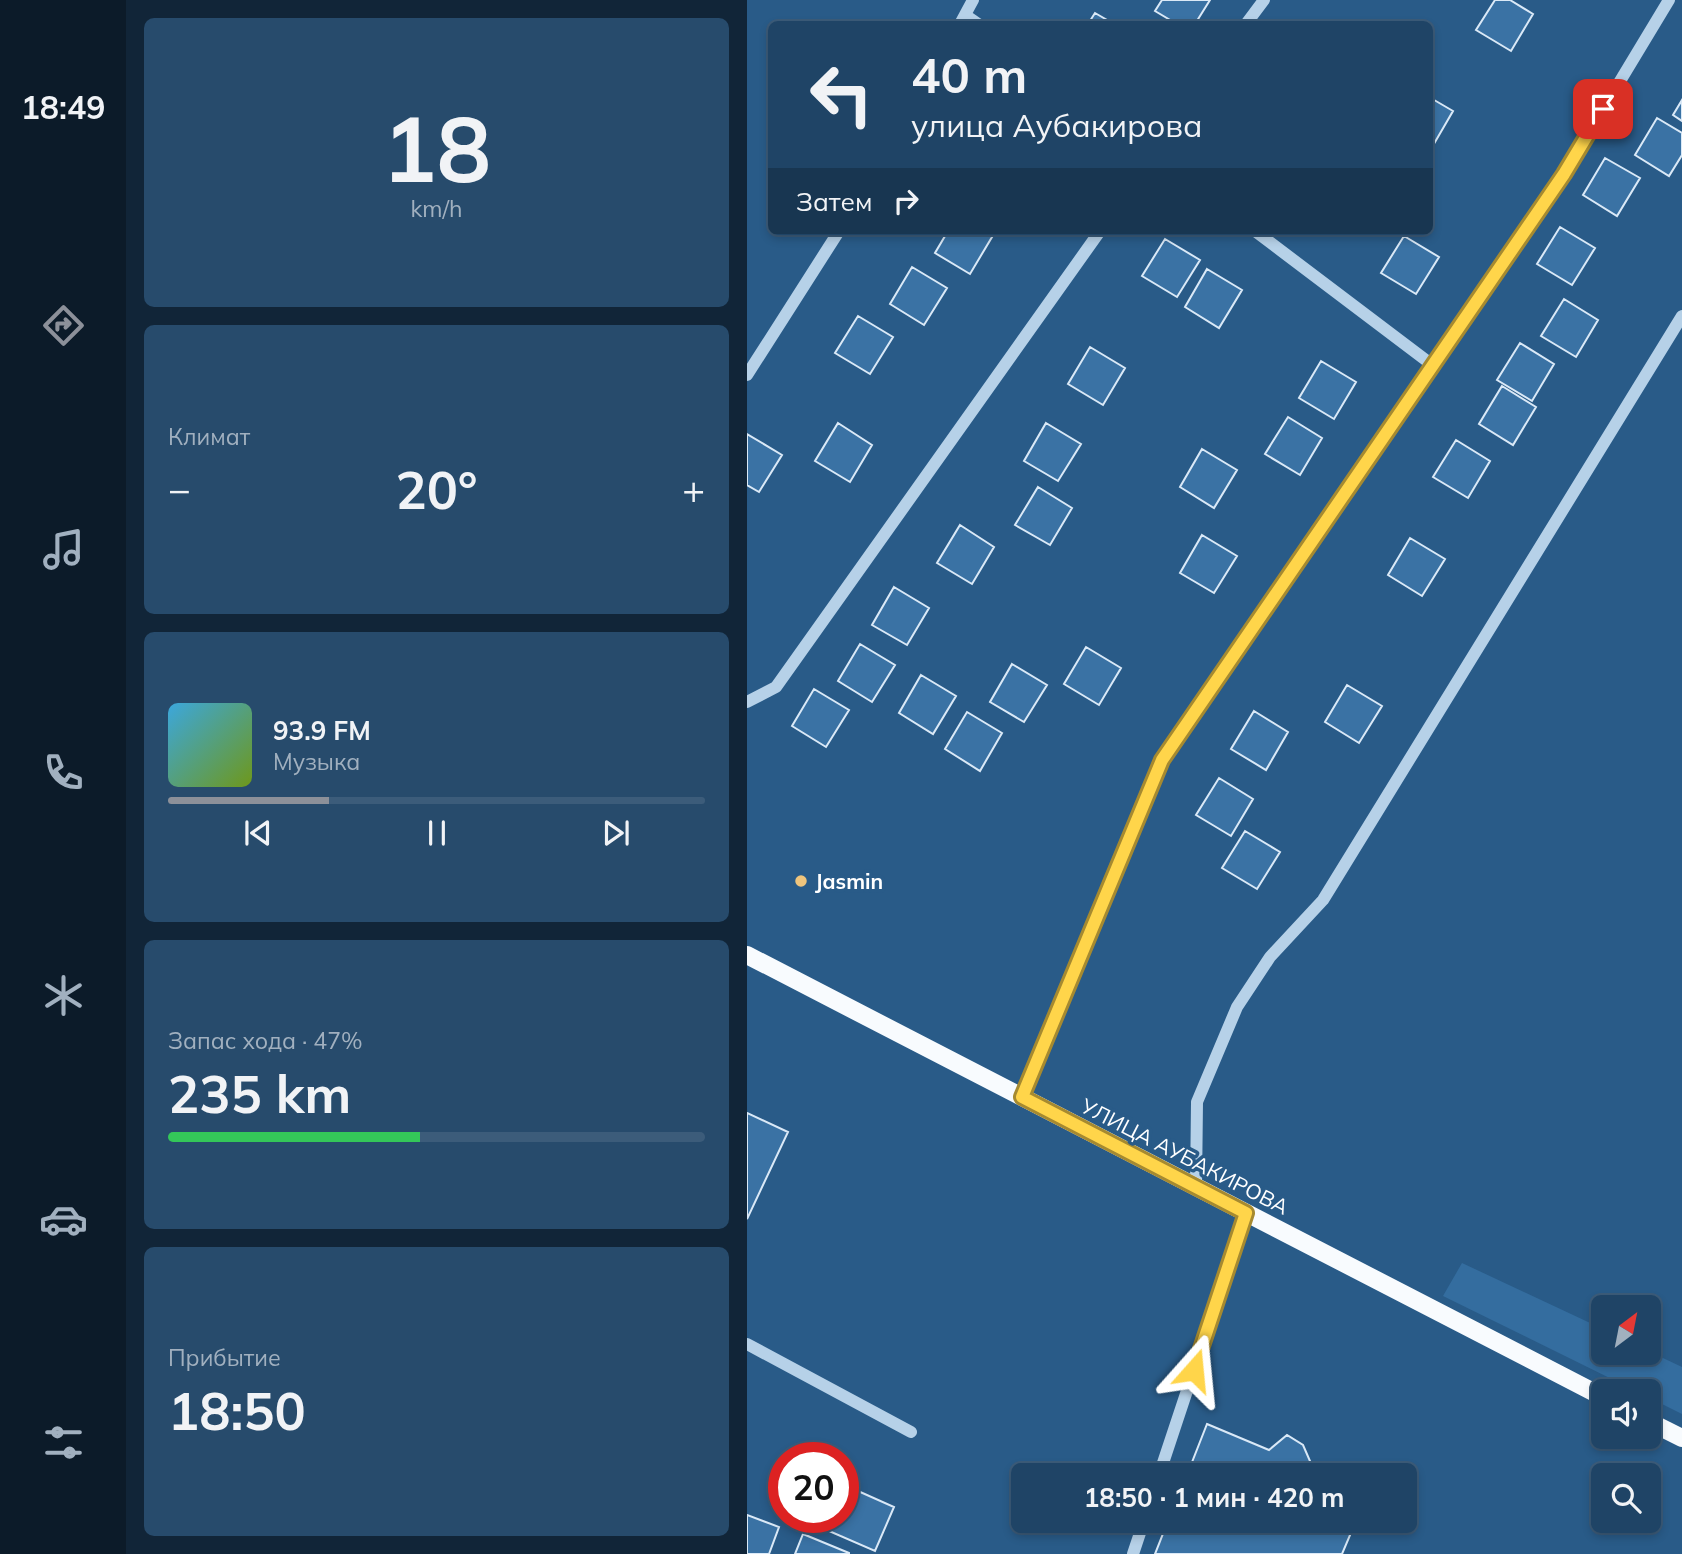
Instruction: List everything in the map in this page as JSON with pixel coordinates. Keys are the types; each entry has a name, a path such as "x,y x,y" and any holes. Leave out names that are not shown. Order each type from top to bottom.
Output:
{"main road":[{"name":"УЛИЦА АУБАКИРОВА","path":"747,955 1591,1391"},
{"path":"1661,1428 1682,1438"}],"street":[{"path":"962,20 973,0"},
{"path":"1248,21 1264,0"},
{"path":"1022,1097 1162,760 1431,364 1564,174 1669,0"},
{"path":"747,375 836,235"},
{"path":"747,702 776,687 1097,235"},
{"path":"1260,235 1431,364"},
{"path":"1196,1187 1197,1102 1237,1007 1270,957 1323,900 1682,316"},
{"path":"1163,1463 1246,1213"},
{"path":"747,1344 911,1432"},
{"path":"1133,1554 1140,1533"}],"shaded area":[{"path":"1462,1263 1591,1323 1591,1365 1661,1365 1661,1357 1682,1367 1682,1414 1661,1404 1661,1379 1612,1379 1443,1296"}],"building":[{"path":"1162,0 1210,0 1197,21 1172,21 1155,11"},
{"path":"1495,0 1510,0 1533,14 1511,51 1476,30"},
{"path":"1095,13 1109,21 1090,21"},
{"path":"1433,99 1453,111 1433,146"},
{"path":"1682,100 1682,121 1673,115"},
{"path":"1657,118 1682,133 1682,155 1669,176 1635,155"},
{"path":"1605,158 1640,178 1617,216 1583,195"},
{"path":"1560,227 1595,248 1572,285 1537,264"},
{"path":"946,235 992,237 970,274 935,253"},
{"path":"1404,236 1439,257 1416,294 1381,273"},
{"path":"1165,239 1200,260 1177,297 1142,276"},
{"path":"912,267 947,288 924,325 890,304"},
{"path":"1207,269 1242,290 1219,328 1185,307"},
{"path":"1564,299 1598,320 1576,357 1541,336"},
{"path":"858,316 893,337 870,374 835,353"},
{"path":"1520,343 1554,364 1532,401 1497,380"},
{"path":"1090,347 1125,368 1103,405 1068,384"},
{"path":"1321,361 1356,382 1334,419 1299,398"},
{"path":"1502,386 1536,407 1513,445 1479,424"},
{"path":"1288,417 1322,438 1300,475 1265,454"},
{"path":"838,423 872,445 850,482 815,461"},
{"path":"1046,423 1081,444 1058,481 1024,461"},
{"path":"747,434 782,455 759,492 747,485"},
{"path":"1456,440 1490,461 1468,498 1433,477"},
{"path":"1202,449 1237,470 1214,508 1180,487"},
{"path":"1038,487 1072,508 1050,545 1015,525"},
{"path":"960,525 994,547 972,584 937,563"},
{"path":"1202,535 1237,556 1214,593 1180,573"},
{"path":"1410,538 1445,559 1422,596 1388,575"},
{"path":"894,587 929,608 907,645 872,625"},
{"path":"860,644 895,665 872,702 838,681"},
{"path":"1086,647 1121,668 1099,705 1064,684"},
{"path":"1012,664 1047,685 1024,722 990,702"},
{"path":"921,675 956,696 933,734 899,713"},
{"path":"1347,685 1382,706 1359,743 1325,722"},
{"path":"814,689 849,710 826,747 792,726"},
{"path":"1254,711 1288,732 1266,770 1231,749"},
{"path":"967,712 1002,733 980,771 945,749"},
{"path":"1219,778 1253,799 1231,836 1196,815"},
{"path":"1245,831 1280,852 1257,889 1222,868"},
{"path":"747,1113 788,1132 747,1219"},
{"path":"1207,1424 1269,1450 1287,1435 1303,1445 1311,1463 1192,1463"},
{"path":"859,1491 894,1507 875,1551 834,1533 859,1533"},
{"path":"747,1515 768,1523 768,1533 777,1533 769,1554 747,1554"},
{"path":"1163,1533 1351,1533 1342,1554 1155,1554"},
{"path":"803,1534 849,1553 849,1554 795,1554"}],"place":[{"name":"Jasmin","path":"801,881"}],"route":[{"path":"1194,1370 1246,1213 1022,1097 1162,760 1431,364 1564,174 1603,109"}]}
